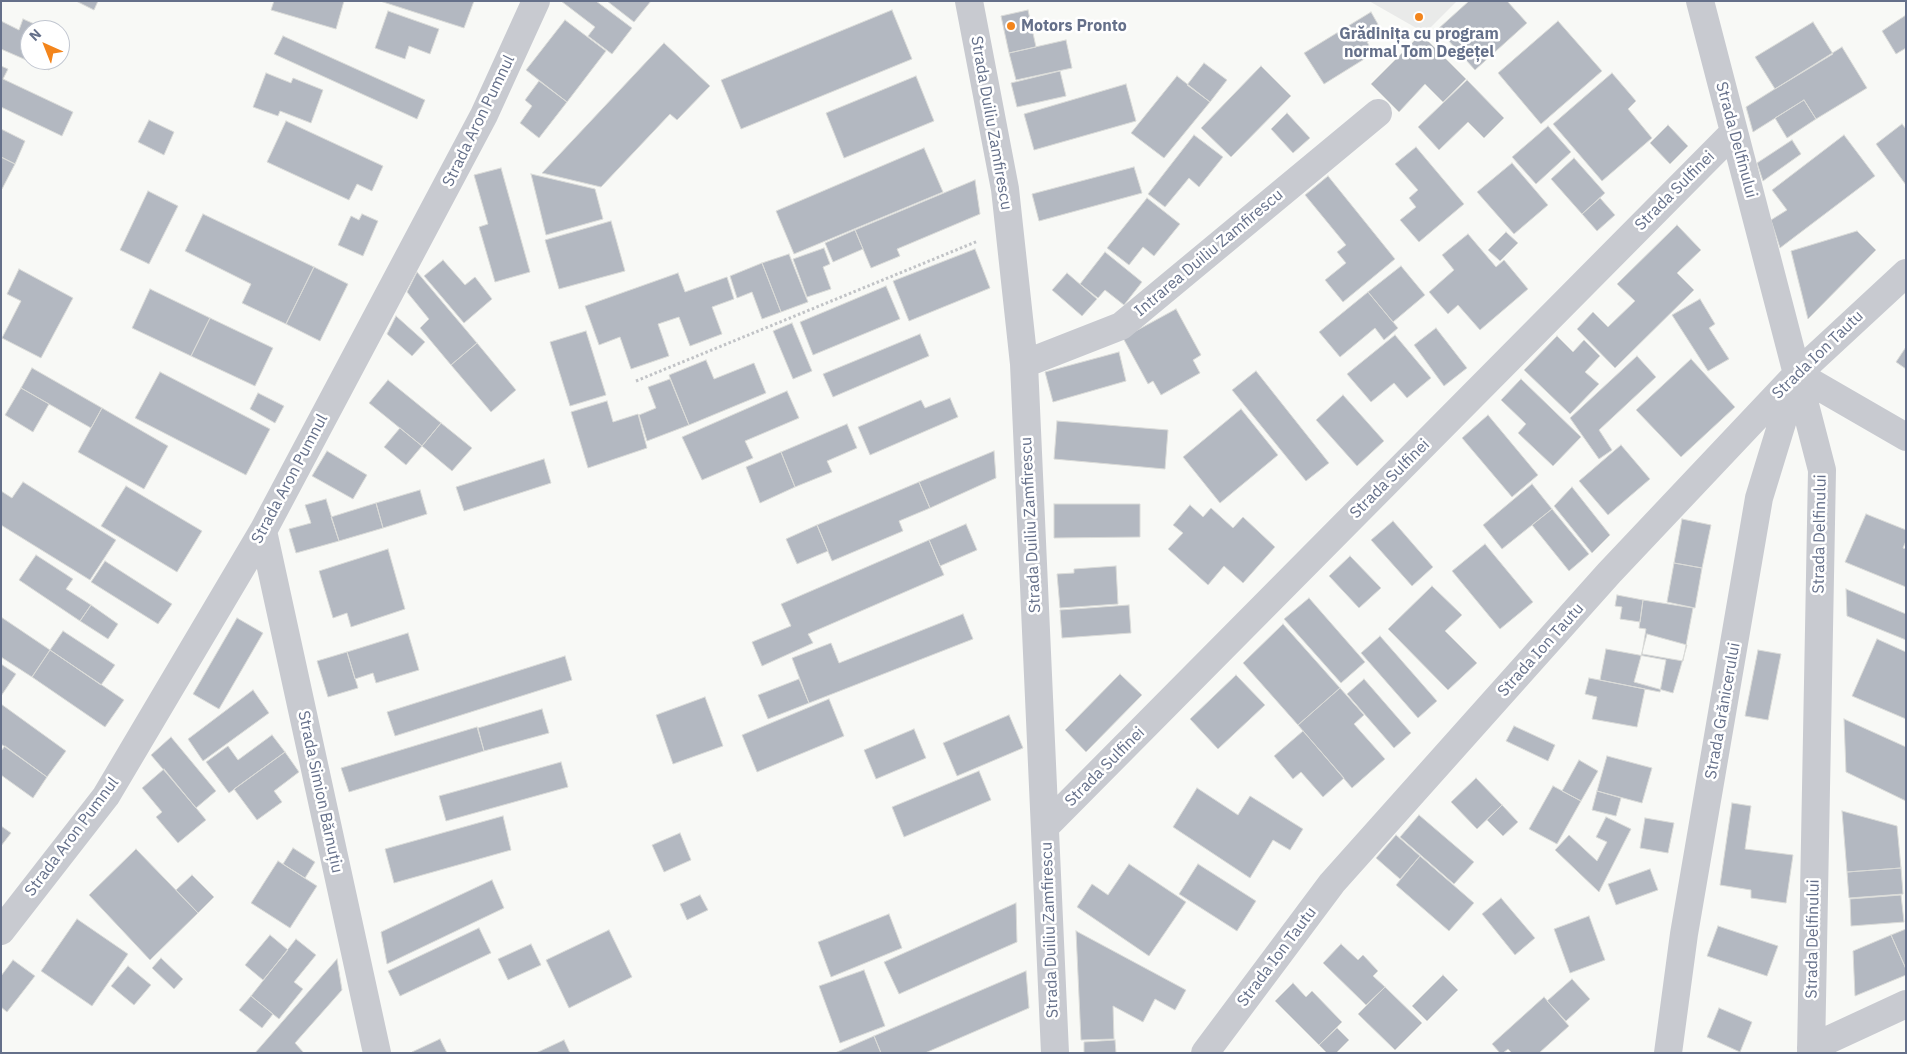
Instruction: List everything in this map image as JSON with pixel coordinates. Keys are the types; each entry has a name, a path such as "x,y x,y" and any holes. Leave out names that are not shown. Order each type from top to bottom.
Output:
{"street":[{"name":"Strada Aron Pumnul","path":"1,931 106,796 263,531 484,115 536,1"},
{"name":"Strada Duiliu Zamfirescu","path":"969,1 1005,189 1024,364 1055,1053"},
{"name":"Strada Delfinului","path":"1700,1 1822,470 1811,1050"},
{"name":"Intrarea Duiliu Zamfirescu","path":"1024,364 1121,326 1378,113"},
{"name":"Strada Sulfinei","path":"1046,826 1734,132"},
{"name":"Strada Ion Tautu","path":"1205,1053 1332,883 1609,573 1797,374 1906,273"},
{"path":"1797,374 1906,436"},
{"name":"Strada Grănicerului","path":"1668,1053 1684,934 1759,498 1797,374"},
{"name":"Strada Simion Bărnuțiu","path":"263,531 377,1053"},
{"path":"1811,1050 1906,1004"}],"path":[{"path":"636,381 1009,228"}],"shaded area":[{"name":"Grădinița cu program normal Tom Degețel","path":"1369,1 1457,1 1425,33"}],"building":[{"path":"76,1 98,1 94,10"},
{"path":"274,1 344,1 336,29 271,10"},
{"path":"380,1 474,1 464,28"},
{"path":"561,1 596,1 632,28 612,54 588,36 595,27"},
{"path":"607,1 651,1 634,22"},
{"path":"1469,1 1507,1 1527,23 1475,70 1438,29"},
{"path":"892,10 912,59 741,129 721,80"},
{"path":"1028,10 1036,47 1009,53 1001,16"},
{"path":"388,11 439,29 430,54 409,46 405,59 375,48"},
{"path":"1371,12 1383,33 1367,42 1374,53 1324,84 1304,53"},
{"path":"1906,15 1906,48 1896,54 1882,31"},
{"path":"565,20 606,51 567,102 526,70"},
{"path":"1,21 19,30 20,27 20,57 1,49"},
{"path":"1558,21 1602,71 1541,124 1498,73"},
{"path":"1813,22 1833,54 1775,89 1755,57"},
{"path":"1421,34 1466,79 1443,102 1425,84 1399,112 1371,84"},
{"path":"283,36 425,100 417,119 274,54"},
{"path":"1066,40 1072,68 1016,80 1009,53"},
{"path":"664,43 710,86 677,120 670,114 601,187 542,173"},
{"path":"1842,47 1867,88 1816,119 1804,100 1753,132 1746,107"},
{"path":"1204,63 1227,80 1210,102 1187,85"},
{"path":"1,66 8,69 3,79 73,112 62,136 1,107"},
{"path":"1261,66 1291,96 1231,157 1201,128"},
{"path":"1060,71 1066,96 1017,107 1011,83"},
{"path":"266,73 291,83 293,78 323,90 311,123 280,111 278,116 253,107"},
{"path":"1612,73 1636,101 1628,109 1652,138 1602,181 1553,124"},
{"path":"916,76 934,121 844,158 826,113"},
{"path":"1177,76 1210,102 1164,158 1131,133"},
{"path":"1467,80 1504,118 1484,138 1468,122 1439,150 1418,127"},
{"path":"539,81 567,102 539,138 520,123 532,106 525,100"},
{"path":"1126,84 1136,121 1034,150 1024,114"},
{"path":"1804,100 1816,119 1787,138 1775,118"},
{"path":"1287,113 1310,138 1293,153 1271,129"},
{"path":"149,120 174,132 164,155 138,142"},
{"path":"286,121 383,166 372,191 357,184 349,200 267,162"},
{"path":"1902,124 1906,129 1906,185 1876,144"},
{"path":"1668,125 1688,146 1670,164 1650,143"},
{"path":"1548,126 1571,152 1536,184 1512,157"},
{"path":"1,129 25,141 15,164 1,157"},
{"path":"1194,135 1223,157 1199,187 1189,178 1165,207 1148,194"},
{"path":"1844,135 1875,176 1780,248 1771,220 1787,210 1772,190"},
{"path":"1792,140 1801,154 1763,181 1757,163"},
{"path":"1416,147 1464,204 1419,242 1400,220 1416,207 1409,198 1418,190 1395,164"},
{"path":"924,148 943,192 794,254 776,211"},
{"path":"1,157 15,164 2,189 1,188"},
{"path":"1574,158 1605,193 1582,214 1551,179"},
{"path":"1512,163 1548,205 1514,234 1477,192"},
{"path":"1134,167 1142,193 1039,221 1032,194"},
{"path":"501,168 530,272 495,282 479,227 488,224 474,175"},
{"path":"531,174 595,189 603,219 546,235"},
{"path":"1328,176 1395,259 1343,302 1325,280 1346,263 1337,252 1346,245 1305,195"},
{"path":"975,180 980,214 897,249 900,256 871,268 855,230"},
{"path":"148,191 178,206 149,264 120,250"},
{"path":"1147,198 1180,224 1154,256 1143,247 1129,265 1107,248"},
{"path":"1600,198 1615,215 1597,231 1582,214"},
{"path":"203,214 314,267 286,324 242,303 251,284 185,251"},
{"path":"362,214 378,221 363,256 338,245 351,216 359,220"},
{"path":"611,221 625,271 559,289 545,240"},
{"path":"1677,225 1701,250 1677,273 1694,290 1615,368 1577,329 1593,312 1608,327 1635,301 1617,284"},
{"path":"855,230 863,249 833,262 825,243"},
{"path":"1857,231 1876,250 1808,319 1791,251"},
{"path":"1506,232 1518,243 1500,261 1488,250"},
{"path":"1468,234 1496,267 1504,260 1528,289 1480,330 1458,305 1448,314 1429,292 1454,270 1442,255"},
{"path":"824,248 830,264 823,267 831,289 807,297 793,259"},
{"path":"975,249 990,288 909,321 893,281"},
{"path":"1105,252 1142,282 1124,305 1105,290 1098,298 1080,284"},
{"path":"789,254 808,302 781,312 762,263"},
{"path":"443,260 465,285 475,277 492,299 464,323 424,276"},
{"path":"762,263 781,312 762,319 752,292 737,298 730,276"},
{"path":"1401,266 1425,295 1393,322 1368,292"},
{"path":"314,267 348,284 320,341 286,324"},
{"path":"19,269 73,298 41,358 2,338 21,301 7,294"},
{"path":"417,272 477,343 451,365 420,328 429,319 407,292"},
{"path":"678,273 685,292 727,277 734,299 712,307 722,334 690,346 679,317 658,324 669,356 631,369 620,337 599,345 585,306"},
{"path":"1067,273 1097,299 1082,316 1052,290"},
{"path":"886,286 900,319 813,355 800,322"},
{"path":"150,289 210,318 191,356 132,328"},
{"path":"1368,292 1398,328 1384,340 1375,328 1340,357 1319,332"},
{"path":"1700,299 1715,324 1709,328 1729,359 1708,371 1672,315"},
{"path":"1176,309 1201,355 1193,360 1200,373 1161,395 1153,381 1148,384 1123,338"},
{"path":"396,316 425,342 412,356 387,334"},
{"path":"210,318 273,348 255,386 191,356"},
{"path":"792,323 812,371 793,379 773,331"},
{"path":"1436,328 1467,368 1444,386 1414,345"},
{"path":"586,331 606,395 570,406 550,342"},
{"path":"920,334 929,356 833,397 823,374"},
{"path":"1395,335 1431,378 1407,398 1394,383 1371,402 1347,374"},
{"path":"1557,336 1573,352 1584,340 1600,356 1585,372 1599,384 1570,414 1524,370"},
{"path":"477,343 516,390 491,412 451,365"},
{"path":"1906,347 1906,369 1896,362"},
{"path":"1119,352 1126,381 1053,402 1045,372"},
{"path":"1637,356 1656,377 1599,430 1612,450 1599,459 1570,418"},
{"path":"1691,359 1735,407 1681,457 1636,410"},
{"path":"706,360 714,379 754,363 766,393 689,425 669,375"},
{"path":"32,368 102,408 91,428 21,388"},
{"path":"1256,371 1329,463 1306,481 1232,390"},
{"path":"160,372 270,429 246,475 135,418"},
{"path":"670,379 689,425 647,441 639,415 656,408 648,387"},
{"path":"1521,379 1581,437 1553,466 1518,433 1526,424 1501,400"},
{"path":"388,380 441,423 422,446 369,403"},
{"path":"21,388 49,404 33,432 5,415"},
{"path":"787,391 799,418 745,441 753,458 702,480 682,437"},
{"path":"258,393 284,406 275,423 250,409"},
{"path":"1343,395 1384,441 1357,466 1316,420"},
{"path":"950,398 958,417 870,455 858,427 921,400 925,408"},
{"path":"607,401 613,422 638,414 647,448 588,468 571,412"},
{"path":"102,408 168,446 144,489 78,452"},
{"path":"1241,409 1278,455 1220,503 1183,457"},
{"path":"1488,415 1538,475 1512,497 1462,438"},
{"path":"1057,421 1168,430 1165,469 1054,459"},
{"path":"441,423 472,448 452,471 422,446"},
{"path":"847,424 857,448 827,461 832,472 795,487 781,452"},
{"path":"400,428 422,446 406,465 384,447"},
{"path":"1621,445 1650,479 1608,515 1579,481"},
{"path":"327,451 367,475 353,499 312,476"},
{"path":"994,451 996,478 930,508 919,482"},
{"path":"781,452 795,487 760,503 746,467"},
{"path":"544,459 551,483 464,511 456,487"},
{"path":"23,482 116,540 90,580 1,525 1,491 12,498"},
{"path":"919,482 930,508 899,521 903,531 832,561 817,525"},
{"path":"1532,484 1552,509 1502,549 1483,525"},
{"path":"126,486 202,531 177,572 101,526"},
{"path":"1572,487 1610,535 1592,553 1554,506"},
{"path":"420,490 427,514 383,528 376,503"},
{"path":"326,499 339,541 296,553 289,529 311,523 305,505"},
{"path":"376,503 383,528 339,541 331,517"},
{"path":"1054,504 1140,504 1140,537 1054,538"},
{"path":"1190,505 1203,517 1211,508 1233,528 1243,517 1275,547 1243,583 1224,566 1208,585 1168,549 1183,533 1173,525"},
{"path":"1552,509 1589,554 1569,571 1532,525"},
{"path":"1866,514 1906,530 1906,541 1903,548 1906,549 1906,587 1845,562"},
{"path":"1682,519 1711,525 1702,568 1674,563"},
{"path":"1393,521 1433,567 1412,586 1371,540"},
{"path":"966,524 977,550 940,566 929,540"},
{"path":"817,525 828,551 797,564 786,539"},
{"path":"929,540 944,575 808,634 813,643 762,666 752,642 791,626 781,604"},
{"path":"1485,544 1533,602 1500,629 1452,571"},
{"path":"388,549 405,609 351,627 347,613 333,618 319,571"},
{"path":"36,555 73,579 66,589 91,605 80,621 19,580"},
{"path":"1350,556 1381,588 1359,608 1329,576"},
{"path":"105,561 172,604 158,624 91,582"},
{"path":"1674,563 1702,568 1695,608 1667,602"},
{"path":"1116,566 1118,604 1060,608 1057,574 1074,573 1074,569"},
{"path":"1432,586 1462,615 1445,631 1477,663 1448,690 1388,629"},
{"path":"1846,589 1906,614 1906,640 1847,616"},
{"path":"1617,595 1643,600 1640,622 1620,619 1622,607 1615,606"},
{"path":"1309,598 1365,662 1341,683 1284,619"},
{"path":"1643,600 1693,608 1683,661 1642,654 1646,629 1639,628"},
{"path":"91,605 118,624 108,639 80,621"},
{"path":"1129,605 1131,633 1062,638 1060,610"},
{"path":"963,614 973,639 809,703 792,658 831,643 839,663"},
{"path":"1,617 50,650 32,677 1,657"},
{"path":"237,618 263,633 219,709 193,694"},
{"path":"1283,624 1340,688 1298,725 1243,663"},
{"path":"63,631 115,665 101,685 50,650"},
{"path":"408,633 419,670 376,683 373,673 355,679 347,652"},
{"path":"1647,634 1687,645 1673,693 1634,682"},
{"path":"1380,636 1437,701 1418,718 1361,653"},
{"path":"1877,639 1906,652 1906,719 1852,696"},
{"path":"1606,649 1666,660 1660,692 1600,680"},
{"path":"50,650 124,700 105,727 32,677"},
{"path":"1758,650 1781,654 1768,720 1745,716"},
{"path":"347,652 358,688 328,697 317,661"},
{"path":"565,656 572,680 395,736 387,712"},
{"path":"1,664 16,674 1,696"},
{"path":"1120,674 1142,695 1086,752 1065,730"},
{"path":"1236,675 1265,705 1218,749 1190,719"},
{"path":"1589,678 1645,689 1637,727 1592,719 1597,697 1585,694"},
{"path":"799,679 809,703 768,719 758,695"},
{"path":"1364,679 1411,733 1394,748 1347,694"},
{"path":"1340,688 1364,715 1354,724 1385,759 1352,788 1298,725"},
{"path":"253,690 269,713 203,761 188,739"},
{"path":"705,697 723,746 673,764 656,715"},
{"path":"829,699 844,736 757,772 742,735"},
{"path":"1,704 66,751 47,777 1,744"},
{"path":"542,709 549,733 484,751 478,728"},
{"path":"1009,715 1023,748 957,776 943,743"},
{"path":"1844,719 1906,747 1906,801 1846,772"},
{"path":"1514,726 1555,745 1548,761 1506,741"},
{"path":"477,727 484,751 349,792 341,768"},
{"path":"914,729 926,758 876,779 864,750"},
{"path":"1303,731 1344,778 1323,797 1301,772 1293,779 1274,756"},
{"path":"272,735 285,752 229,793 206,762 228,746 238,760"},
{"path":"171,737 216,791 196,808 151,755"},
{"path":"5,746 47,777 33,798 1,775 1,751"},
{"path":"285,752 299,772 274,791 282,802 257,820 234,789"},
{"path":"1607,756 1652,768 1642,803 1597,791"},
{"path":"1579,760 1598,771 1581,801 1562,791"},
{"path":"561,762 568,787 446,821 439,796"},
{"path":"164,769 206,820 178,843 156,817 162,812 142,788"},
{"path":"979,771 991,800 904,837 892,807"},
{"path":"1476,778 1502,805 1477,829 1451,802"},
{"path":"1553,786 1581,801 1557,844 1529,829"},
{"path":"1197,788 1238,815 1250,796 1303,829 1290,850 1273,840 1250,878 1173,827"},
{"path":"1597,791 1621,798 1616,816 1592,810"},
{"path":"1732,803 1751,806 1745,849 1793,855 1786,903 1751,898 1751,890 1720,885"},
{"path":"1502,805 1518,822 1503,836 1487,820"},
{"path":"1842,811 1897,826 1901,868 1847,872"},
{"path":"1419,815 1474,862 1454,884 1400,837"},
{"path":"503,816 511,850 394,883 385,849"},
{"path":"1606,817 1631,829 1599,892 1555,850 1569,835 1597,861 1607,842 1596,837"},
{"path":"1645,818 1674,823 1668,853 1640,848"},
{"path":"1,826 11,833 1,846"},
{"path":"680,833 691,860 664,872 652,845"},
{"path":"1396,835 1420,856 1400,879 1376,858"},
{"path":"293,848 315,862 305,878 283,864"},
{"path":"136,849 198,913 150,960 89,895"},
{"path":"1420,856 1474,903 1449,931 1396,885"},
{"path":"278,861 317,886 290,928 251,903"},
{"path":"1129,864 1186,902 1149,956 1077,907 1092,884 1108,895"},
{"path":"1198,864 1256,901 1237,931 1179,894"},
{"path":"1901,868 1903,894 1849,898 1847,872"},
{"path":"1650,869 1658,890 1616,905 1608,884"},
{"path":"192,875 214,897 198,913 176,890"},
{"path":"492,880 504,908 387,964 381,932"},
{"path":"700,895 708,910 687,920 680,904"},
{"path":"1901,895 1904,922 1851,926 1850,899"},
{"path":"1501,898 1535,938 1515,955 1482,914"},
{"path":"1016,903 1017,942 899,994 884,962"},
{"path":"889,914 902,948 831,977 818,942"},
{"path":"1589,916 1605,960 1570,973 1554,929"},
{"path":"77,919 128,954 92,1006 41,971"},
{"path":"1718,926 1778,946 1767,976 1707,956"},
{"path":"479,928 491,953 400,996 388,971"},
{"path":"1906,929 1906,969 1891,935"},
{"path":"609,930 632,977 569,1008 546,960"},
{"path":"1076,931 1186,990 1175,1010 1155,999 1143,1022 1113,1006 1114,1039 1081,1040"},
{"path":"270,935 288,950 263,980 245,965"},
{"path":"1891,935 1906,969 1906,975 1855,996 1853,951"},
{"path":"296,939 316,955 294,982 303,989 279,1019 251,996"},
{"path":"531,944 541,965 508,980 498,959"},
{"path":"1341,944 1358,960 1363,955 1378,971 1373,976 1385,987 1366,1005 1323,963"},
{"path":"161,958 183,979 174,989 152,968"},
{"path":"337,959 342,990 295,1043 304,1053 255,1053"},
{"path":"13,960 35,976 7,1012 1,1007 1,976"},
{"path":"128,966 151,985 134,1005 111,986"},
{"path":"864,970 885,1026 840,1043 819,986"},
{"path":"1026,971 1029,1008 925,1053 881,1053 874,1036"},
{"path":"1443,975 1458,990 1427,1021 1412,1006"},
{"path":"1572,979 1590,999 1566,1021 1547,1001"},
{"path":"1293,983 1306,997 1312,991 1342,1022 1319,1045 1275,1001"},
{"path":"1385,987 1422,1023 1395,1050 1358,1014"},
{"path":"251,996 273,1014 262,1028 239,1010"},
{"path":"1544,997 1569,1026 1539,1053 1512,1053 1508,1049 1500,1053 1492,1044"},
{"path":"1719,1008 1752,1022 1740,1052 1707,1037"},
{"path":"1337,1028 1349,1040 1336,1053 1327,1053 1319,1045"},
{"path":"874,1036 881,1053 835,1053"},
{"path":"440,1039 447,1053 412,1053 412,1052"},
{"path":"564,1040 570,1053 536,1053"},
{"path":"1115,1040 1116,1053 1084,1053 1084,1042"}],"place":[{"name":"Grădinița cu program normal Tom Degețel","path":"1419,17"},
{"name":"Motors Pronto","path":"1011,26"}]}
